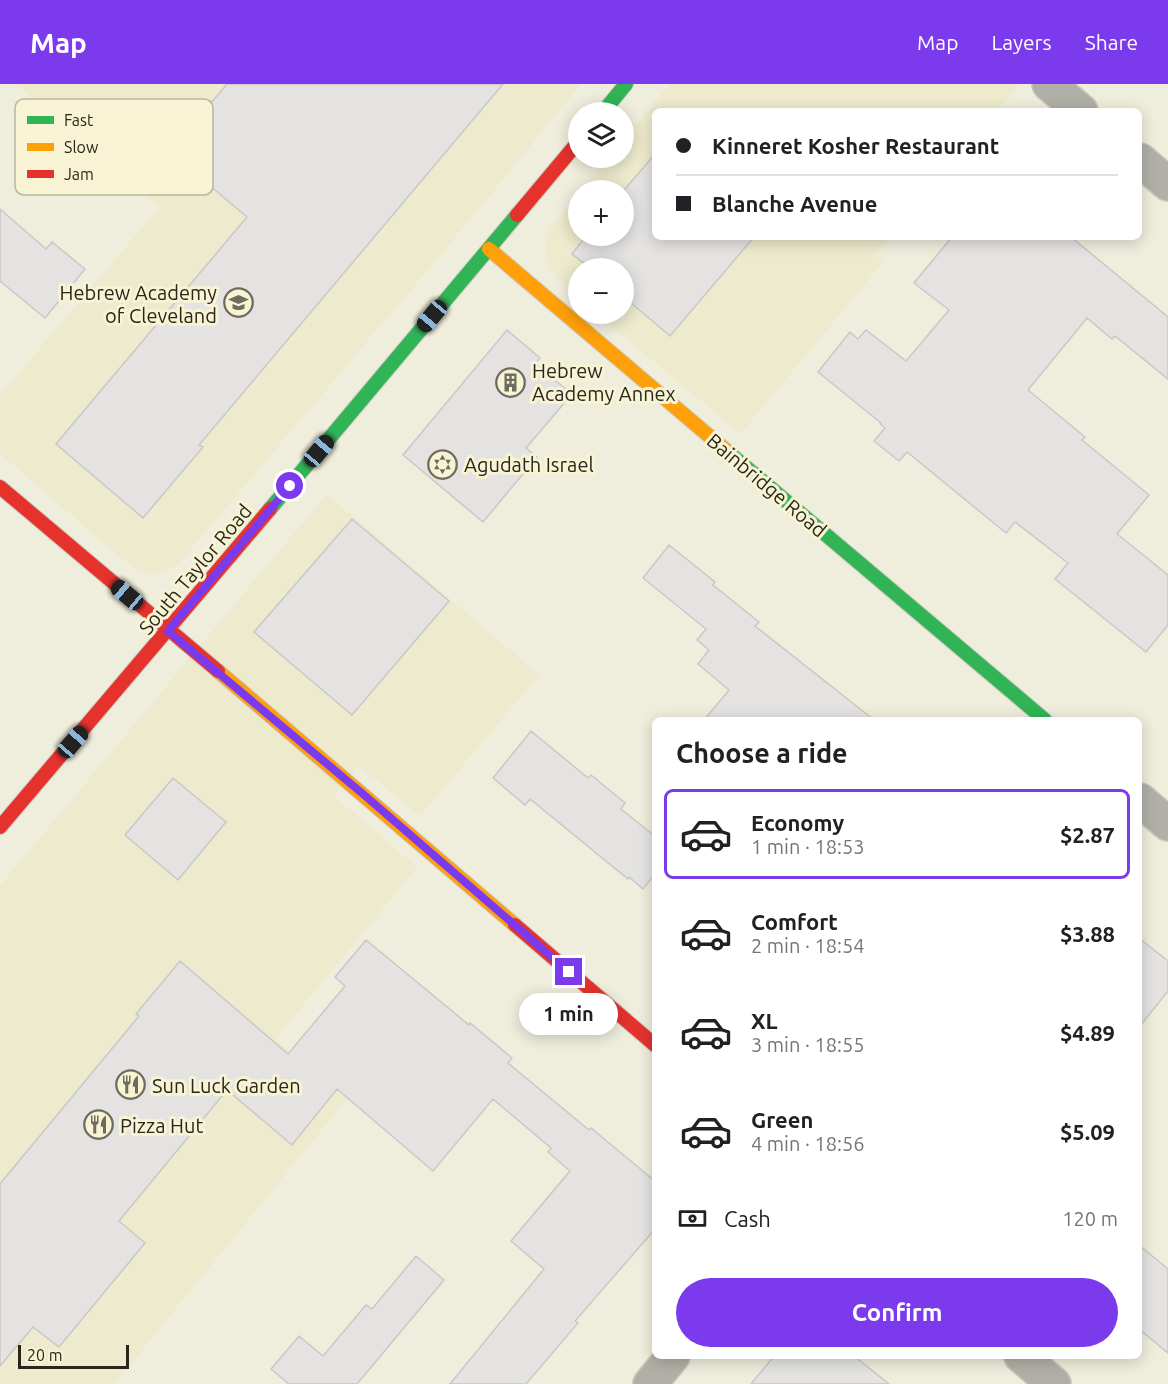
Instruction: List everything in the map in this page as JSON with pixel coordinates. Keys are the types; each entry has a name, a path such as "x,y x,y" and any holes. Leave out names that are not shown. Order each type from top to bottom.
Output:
{"street":[{"path":"611,102 626,84"},
{"path":"1049,84 1077,108"},
{"name":"South Taylor Road","path":"0,827 168,631 568,154"},
{"path":"1142,162 1168,184"},
{"name":"Bainbridge Road","path":"489,249 1041,717"},
{"path":"0,487 652,1043"},
{"path":"1142,802 1168,824"},
{"path":"650,1384 671,1359"},
{"path":"1025,1359 1054,1384"}],"shaded area":[{"name":"Hebrew Academy of Cleveland","path":"16,84 581,84 463,228 180,562 155,575 132,567 0,454 0,395 160,207 146,195 213,195 213,99 34,99"},
{"path":"670,84 1019,84 999,108 652,108 652,240 888,240 875,255 883,262 740,434 610,324 634,324 634,258 568,258 568,288 557,279 548,264 545,239 552,226 568,207 568,246 634,246 634,180 590,180 601,168 634,168 634,128"},
{"path":"327,494 539,675 420,816 358,765 334,796 417,867 275,1039 346,1100 114,1384 0,1384 0,886"}],"building":[{"path":"227,84 503,84 199,445 203,447 143,518 56,444 247,217 213,188 213,101"},
{"path":"652,158 652,240 751,240 670,336 634,305 634,258 577,258 572,254 578,246 634,246 633,180"},
{"path":"0,209 46,249 52,242 85,269 45,318 0,281"},
{"path":"950,240 1075,240 1168,317 1168,379 1115,336 1112,339 1087,318 1028,390 1085,437 1082,440 1149,495 1117,534 1168,575 1168,625 1146,652 1055,579 1068,563 1015,522 1006,533 907,452 899,461 874,441 885,428 881,423 818,372 850,332 858,339 866,330 906,361 949,310 914,283"},
{"path":"507,330 540,358 535,364 572,394 526,448 537,457 483,522 403,455"},
{"path":"352,519 449,601 352,715 254,632"},
{"path":"669,545 759,622 755,626 870,717 706,717 729,690 698,664 709,650 697,640 706,629 643,578"},
{"path":"531,731 588,778 591,775 625,803 621,809 652,834 652,878 643,889 530,799 525,805 493,778"},
{"path":"173,778 226,822 178,880 125,835"},
{"path":"366,940 512,1058 508,1063 652,1179 652,1233 575,1321 578,1323 526,1384 450,1384 544,1269 511,1241 570,1171 548,1152 551,1148 493,1099 433,1171 337,1089 292,1145 227,1090 119,1221 145,1243 59,1347 33,1327 0,1366 0,1184 139,1016 136,1014 180,961 288,1054 345,986 335,977"},
{"path":"1142,941 1168,961 1168,991 1142,1024"},
{"path":"1142,1248 1168,1269 1168,1353 1142,1332"},
{"path":"416,1256 444,1280 357,1384 289,1384 271,1369 299,1336 323,1356 366,1305 372,1309"},
{"path":"772,1359 858,1359 889,1384 751,1384"}],"traffic: fast":[{"path":"611,102 626,84"},
{"path":"270,509 517,215"},
{"path":"728,452 1041,717"}],"traffic: slow":[{"path":"489,249 728,452"},
{"path":"218,671 515,925"}],"traffic: jam":[{"path":"517,215 568,154"},
{"path":"0,487 218,671"},
{"path":"0,827 270,509"},
{"path":"515,925 652,1043"}],"place":[{"name":"Hebrew Academy of Cleveland","path":"238,303"},
{"name":"Hebrew Academy Annex","path":"511,382"},
{"name":"Agudath Israel","path":"443,464"},
{"name":"Sun Luck Garden","path":"131,1085"},
{"name":"Pizza Hut","path":"99,1125"}],"route":[{"path":"290,486 168,631 363,794 569,972"}]}
